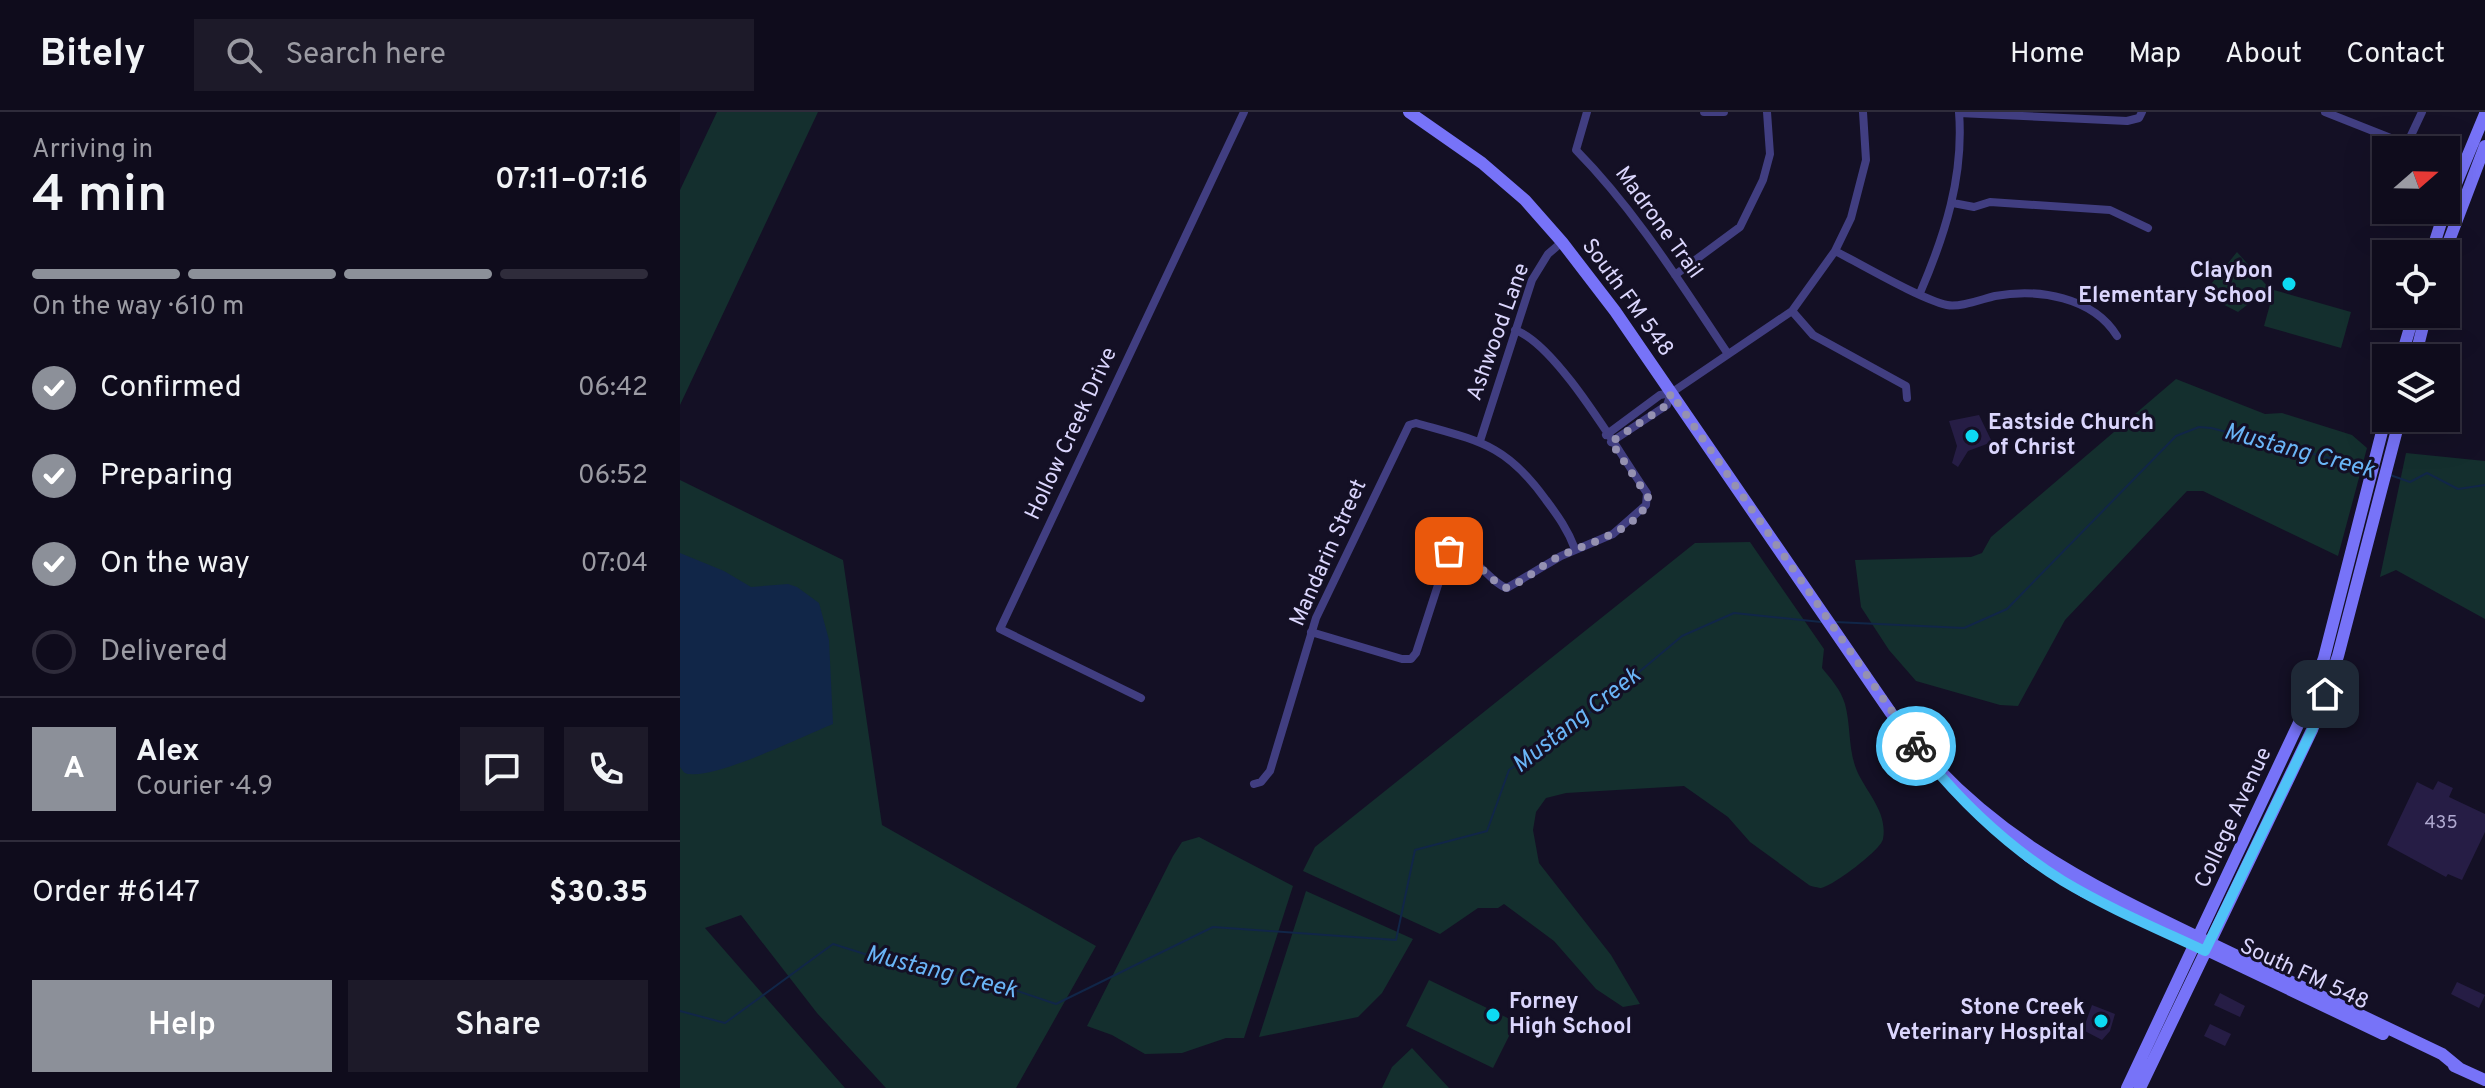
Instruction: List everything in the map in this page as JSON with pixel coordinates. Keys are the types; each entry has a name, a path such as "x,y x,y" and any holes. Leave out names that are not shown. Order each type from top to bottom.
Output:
{"main road":[{"name":"South FM 548","path":"1410,112 1436,128 1504,181 1562,242 1615,311 1906,733 1944,783 1982,819 2064,881 2485,1080"},
{"path":"2448,240 2485,114"},
{"path":"2460,184 2485,146"},
{"name":"College Avenue","path":"2127,1088 2312,730 2338,656 2355,562 2356,530 2382,432"},
{"name":"College Avenue","path":"2355,562 2366,547 2396,432"},
{"name":"College Avenue","path":"2140,1088 2202,945"}],"street":[{"name":"Hollow Creek Drive","path":"1141,698 1000,629 1244,112"},
{"name":"Madrone Trail","path":"1587,112 1576,150 1604,178 1728,354"},
{"path":"1704,112 1724,112"},
{"path":"1675,275 1724,242 1740,227 1763,180 1770,154 1767,112"},
{"path":"1609,438 1660,395 1671,393 1792,311 1835,251 1851,218 1866,160 1863,112"},
{"path":"1920,293 1953,203 1959,113 2127,121 2139,118 2142,112"},
{"path":"2325,112 2386,136"},
{"path":"2411,136 2422,112"},
{"path":"2460,166 2468,169"},
{"path":"1953,203 1974,207 1990,202 2110,210 2148,228"},
{"name":"Ashwood Lane","path":"1480,441 1539,266 1562,242"},
{"path":"1835,251 1948,305 2006,294 2042,294 2068,299 2106,318 2117,336"},
{"path":"1792,311 1813,335 1906,386 1907,398"},
{"path":"1311,632 1411,659 1416,653 1446,554 1452,549 1461,549 1476,560 1503,588 1513,586 1575,549 1613,534 1642,510 1648,501 1647,493 1549,352 1533,338 1515,330"},
{"name":"Mandarin Street","path":"1254,784 1261,782 1270,771 1311,632 1409,425 1416,423 1480,441"},
{"path":"1480,441 1516,463 1531,480 1566,528 1575,549"}],"green space":[{"path":"717,112 818,112 680,405 680,190"},
{"path":"2237,252 2269,288 2238,312 2203,294"},
{"path":"2274,290 2351,312 2341,348 2264,326"},
{"path":"2176,379 2265,414 2282,413 2352,435 2367,448 2338,556 2203,491 2187,491 2065,620 2018,706 2000,705 1916,681 1889,650 1861,607 1855,560 1971,557 1982,553 1991,537"},
{"path":"2406,453 2485,461 2485,619 2396,570 2380,577"},
{"path":"680,480 843,560 882,825 1096,946 1016,1088 886,1088 817,1013 741,915 705,928 845,1088 680,1088"},
{"path":"1750,542 1824,649 1822,668 1845,704 1854,763 1879,811 1884,829 1880,844 1856,867 1827,886 1810,885 1750,842 1728,817 1684,786 1566,793 1546,798 1536,812 1533,830 1539,863 1611,955 1640,1004 1623,1007 1596,989 1554,941 1504,904 1498,908 1478,908 1440,934 1303,871 1315,847 1695,543"},
{"path":"1199,837 1293,886 1244,1038 1226,1038 1182,1053 1145,1054 1112,1035 1087,1026 1173,856 1182,842"},
{"path":"1306,891 1413,939 1382,993 1358,1017 1259,1037"},
{"path":"1429,980 1516,1022 1493,1068 1406,1026"},
{"path":"1412,1048 1449,1088 1382,1088 1392,1067"}],"water":[{"path":"680,553 724,571 751,587 788,584 819,603 829,640 833,724 720,770 688,774 683,771 680,767"}],"building":[{"name":"Eastside Church of Christ","path":"1979,415 1992,442 1968,451 1958,467 1952,463 1957,446 1949,421"},
{"path":"2438,781 2453,788 2449,797 2485,814 2485,832 2462,880 2448,874 2446,877 2387,845 2417,782 2433,790"},
{"path":"2457,982 2485,995 2479,1008 2451,994"},
{"path":"2220,993 2245,1006 2240,1017 2214,1005"},
{"name":"Stone Creek Veterinary Hospital","path":"2092,1005 2115,1014 2110,1031 2102,1040 2083,1030"},
{"path":"2210,1024 2231,1034 2225,1046 2204,1036"}],"waterway":[{"name":"Mustang Creek","path":"1835,622 1964,628 2007,609 2176,436 2199,427 2369,468"},
{"name":"Mustang Creek","path":"2390,475 2410,482 2427,473 2458,489 2485,485"},
{"name":"Mustang Creek","path":"680,1011 725,1023 833,944 925,973 979,978 1056,1004 1213,927 1396,940 1415,850 1487,831 1509,770 1595,709 1682,636 1734,613 1821,622"}],"way so far":[{"path":"1449,551 1461,549 1500,586 1507,588 1561,556 1624,527 1642,510 1648,497 1611,442 1667,405 1671,393 1916,746"}],"place":[{"name":"Claybon Elementary School","path":"2289,284"},
{"name":"Eastside Church of Christ","path":"1972,436"},
{"name":"Forney High School","path":"1493,1015"},
{"name":"Stone Creek Veterinary Hospital","path":"2101,1021"}],"route":[{"path":"1916,746 1944,783 2005,839 2039,864 2083,891 2205,951 2312,730 2325,694"}]}
